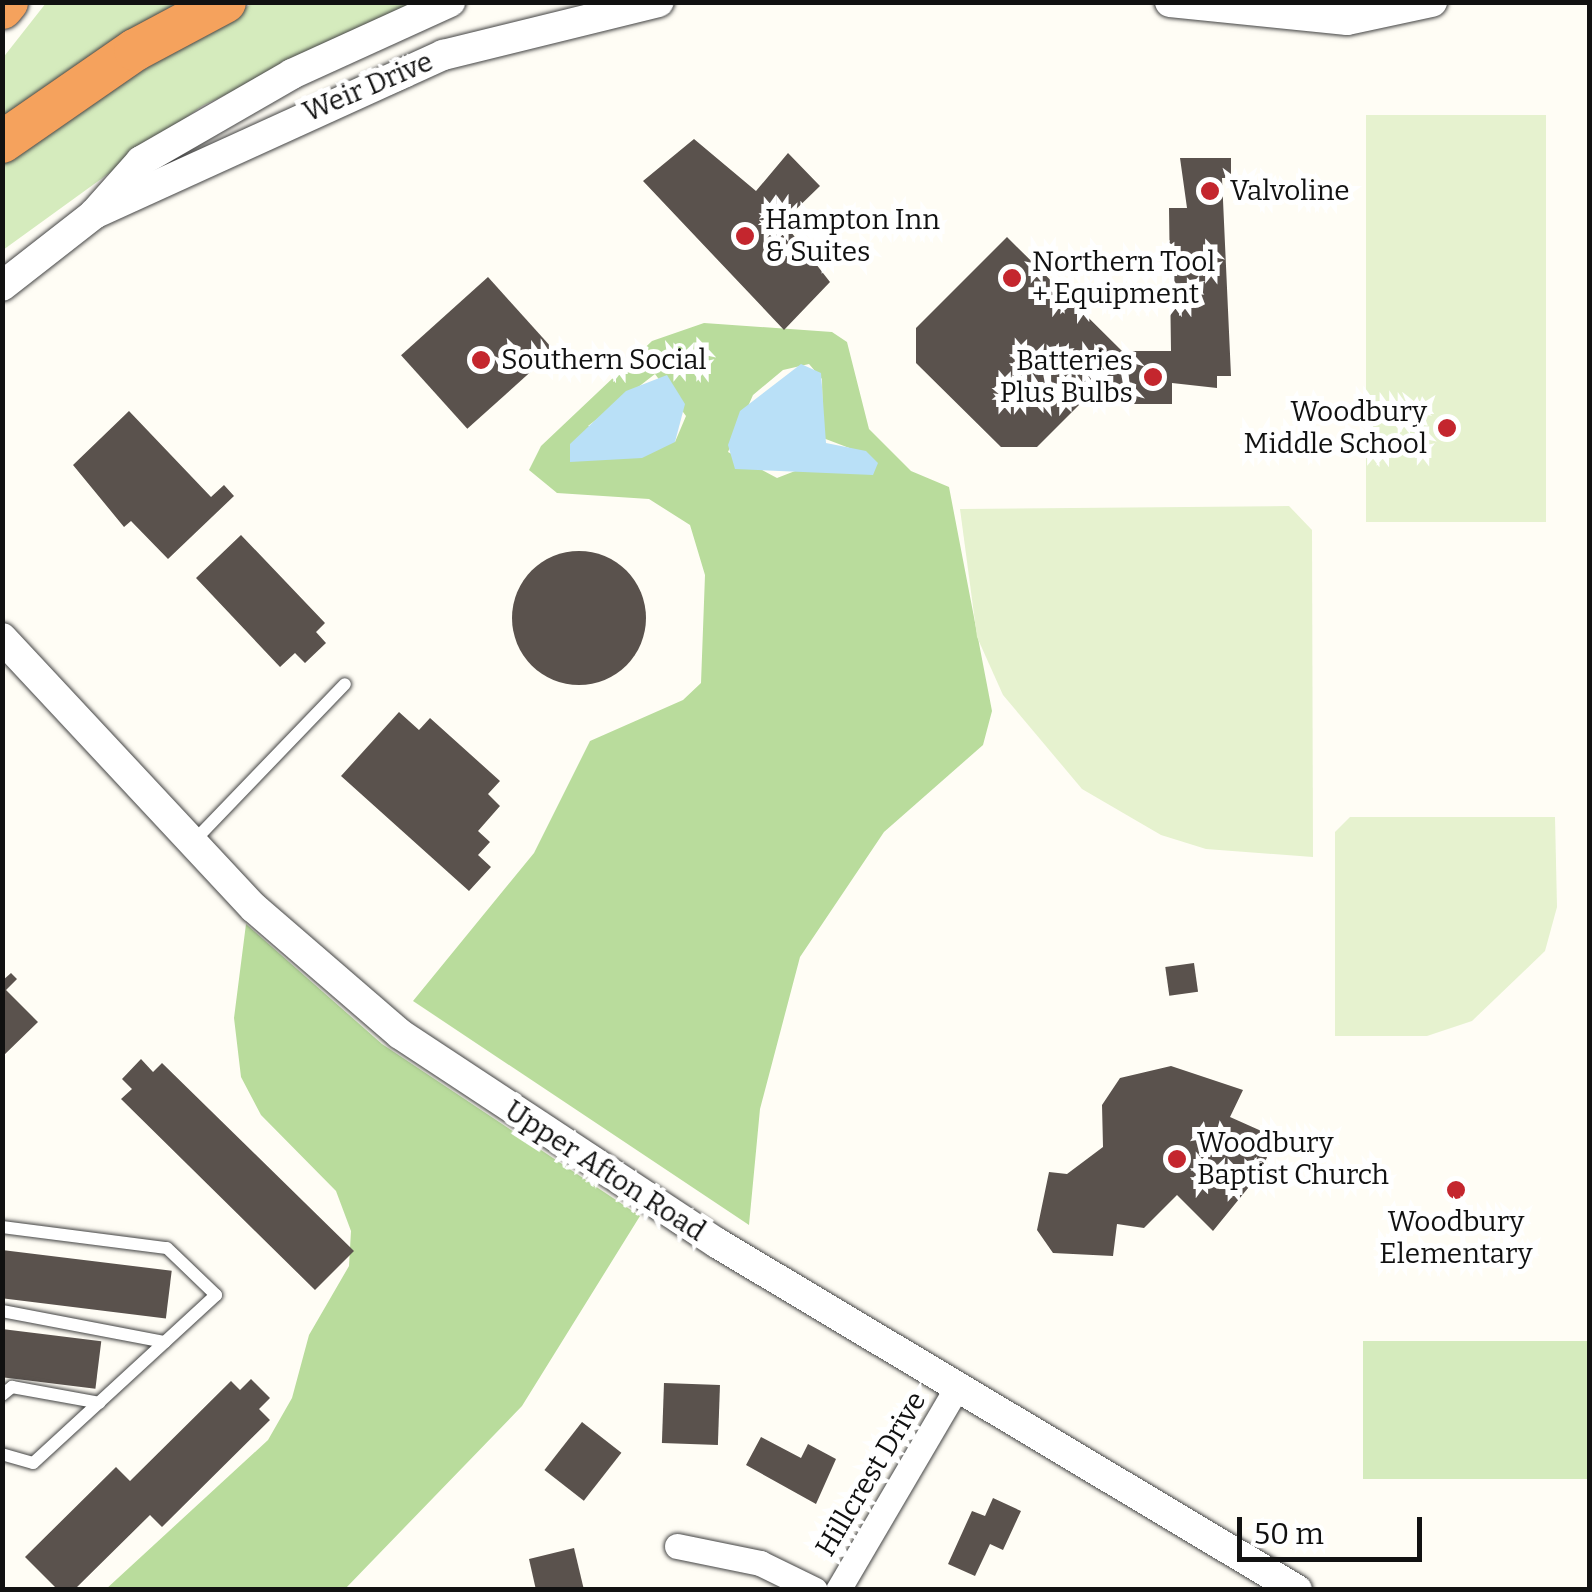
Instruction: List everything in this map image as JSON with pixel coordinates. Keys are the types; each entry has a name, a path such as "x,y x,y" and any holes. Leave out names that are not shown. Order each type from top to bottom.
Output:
{"highway":[{"path":"2,142 135,50 225,2"}],"street":[{"name":"Weir Drive","path":"2,286 94,214 141,161 220,113 450,2"},
{"name":"Weir Drive","path":"94,214 428,60 659,2"},
{"path":"1170,2 1347,20 1432,2"},
{"name":"Upper Afton Road","path":"2,638 192,844 298,951 460,1076 956,1389 1296,1590"},
{"name":"Hillcrest Drive","path":"838,1590 956,1389"},
{"path":"677,1546 760,1563 815,1590"}],"lane":[{"path":"192,844 345,684"},
{"path":"2,1227 166,1248 216,1295 33,1463 2,1454"},
{"path":"2,1312 165,1342"},
{"path":"2,1395 12,1387 100,1403"}],"green space":[{"path":"46,3 201,3 3,128 2,59"},
{"path":"253,3 417,3 202,106 3,250 3,156"},
{"path":"1366,115 1546,115 1546,522 1366,522"},
{"path":"704,323 832,332 847,342 869,429 911,471 949,487 992,711 983,745 884,832 800,957 760,1109 749,1225 413,1001 534,853 590,741 683,700 701,683 705,575 690,525 649,499 557,493 529,470 541,446 652,341","holes":["809,364 822,379 823,438 852,449 777,478 728,452 753,395 783,370","655,374 686,416 675,442 588,426"]},
{"path":"1289,506 1312,530 1313,857 1206,849 1161,835 1082,789 1003,695 977,637 960,509"},
{"path":"1350,817 1555,817 1557,907 1545,951 1472,1021 1427,1036 1335,1036 1335,832"},
{"path":"246,924 382,1044 640,1216 522,1406 345,1589 105,1590 268,1440 292,1398 309,1335 349,1266 351,1231 336,1191 261,1115 241,1077 234,1018"},
{"path":"1363,1341 1589,1341 1589,1479 1363,1479"}],"water":[{"path":"801,364 821,373 826,443 866,451 878,463 873,475 735,469 728,445 740,411"},
{"path":"667,375 685,404 675,442 642,458 570,462 570,444 626,391"}],"building":[{"name":"Hampton Inn & Suites","path":"694,139 756,191 788,153 820,186 787,218 766,200 830,282 784,330 643,181"},
{"path":"1180,158 1231,158 1231,178 1222,178 1231,376 1217,376 1217,388 1172,383 1172,404 1102,404 1091,393 1037,447 1001,447 916,363 916,328 1007,237 1122,351 1171,351 1169,208 1187,208"},
{"path":"488,277 554,351 467,429 401,355"},
{"path":"129,411 211,497 224,485 234,496 168,559 131,521 124,527 73,465"},
{"path":"241,535 325,623 316,632 326,643 305,663 295,653 280,667 196,578"},
{"path":"579,551 605,556 627,570 641,592 646,618 641,644 627,666 605,680 579,685 553,680 531,666 517,644 512,618 517,592 531,570 553,556"},
{"path":"399,712 419,730 430,718 500,781 488,794 500,806 478,831 490,842 478,855 491,867 469,891 341,776"},
{"path":"1194,963 1198,992 1169,996 1165,967"},
{"path":"11,973 17,979 6,990 38,1022 2,1057 2,981"},
{"path":"141,1059 153,1072 162,1063 354,1251 315,1290 121,1099 132,1089 122,1079"},
{"name":"Woodbury Baptist Church","path":"1171,1066 1243,1090 1230,1117 1277,1138 1257,1177 1213,1231 1177,1195 1144,1228 1117,1224 1113,1256 1053,1253 1037,1230 1049,1172 1067,1174 1103,1147 1102,1105 1120,1078"},
{"path":"2,1250 172,1271 166,1318 2,1298"},
{"path":"2,1329 101,1341 95,1389 2,1377"},
{"path":"251,1379 270,1398 259,1409 270,1420 162,1527 150,1515 74,1590 58,1590 25,1557 116,1467 130,1481 231,1381 240,1390"},
{"path":"664,1383 720,1385 718,1445 662,1443"},
{"path":"582,1422 621,1453 584,1501 544,1470"},
{"path":"761,1437 801,1458 808,1444 836,1459 816,1504 746,1465"},
{"path":"993,1498 1021,1511 1003,1550 990,1544 975,1576 948,1564 972,1511 985,1516"},
{"path":"574,1548 584,1590 536,1590 529,1559"}],"place":[{"name":"Valvoline","path":"1210,191"},
{"name":"Hampton Inn & Suites","path":"745,236"},
{"name":"Northern Tool + Equipment","path":"1012,278"},
{"name":"Southern Social","path":"481,360"},
{"name":"Batteries Plus Bulbs","path":"1153,377"},
{"name":"Woodbury Middle School","path":"1447,428"},
{"name":"Woodbury Baptist Church","path":"1177,1159"},
{"name":"Woodbury Elementary","path":"1456,1190"}]}
